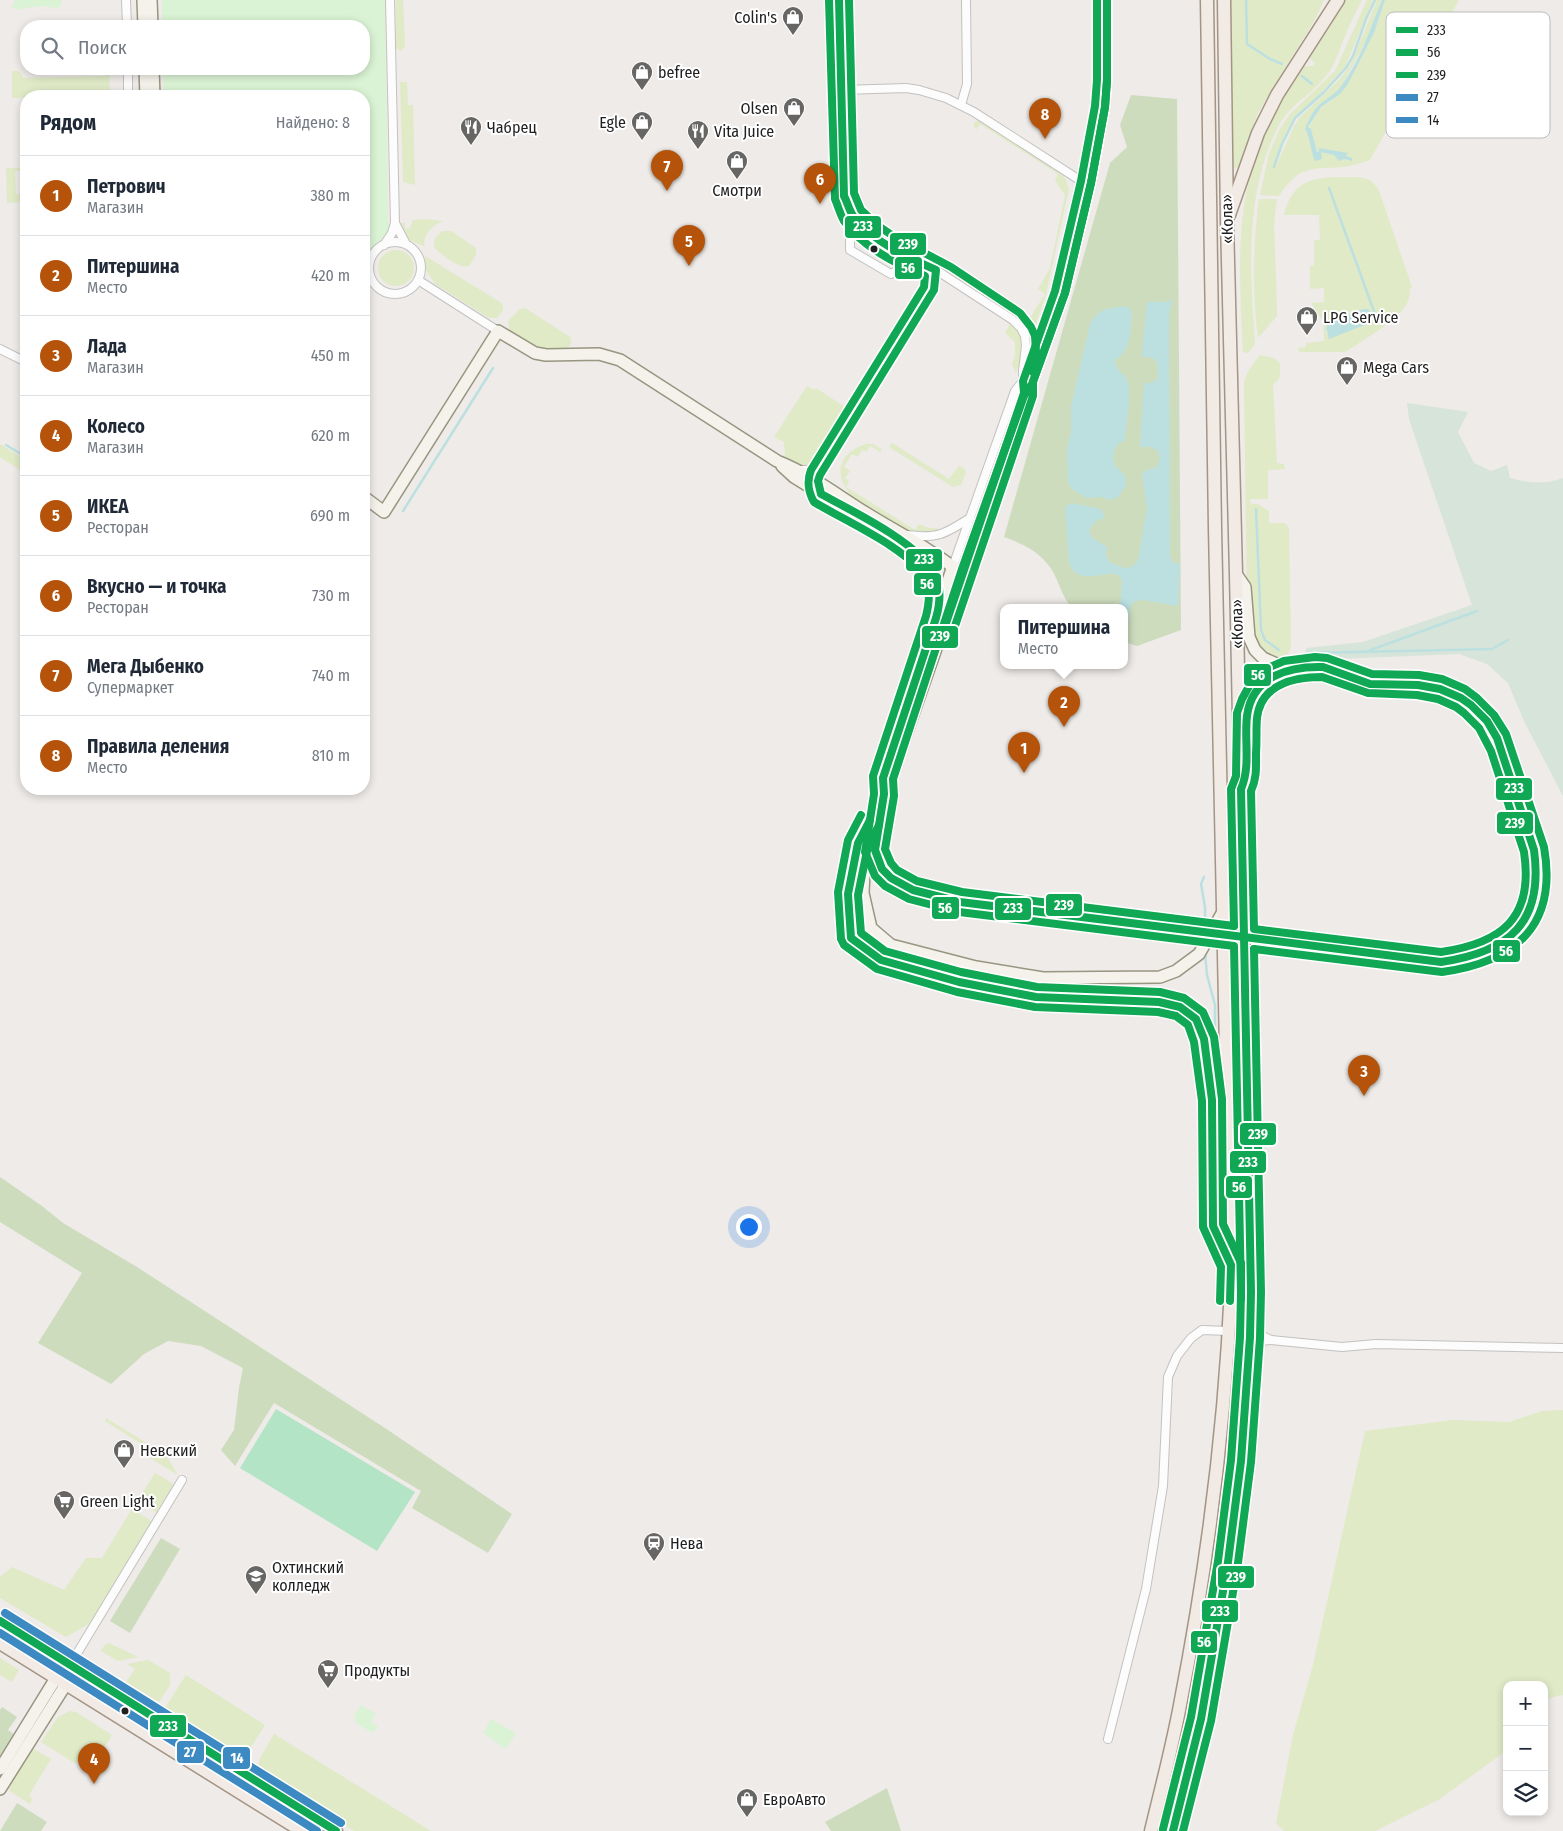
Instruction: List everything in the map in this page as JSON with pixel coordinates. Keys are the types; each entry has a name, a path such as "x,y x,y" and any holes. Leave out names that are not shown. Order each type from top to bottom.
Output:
{"main road":[{"name":"«Кола»","path":"1151,1831 1180,1706 1203,1571 1219,1458 1229,1331 1231,1265 1215,528 1207,0"},
{"name":"«Кола»","path":"1174,1828 1201,1719 1228,1562 1241,1461 1252,1292 1227,222 1224,0"},
{"path":"1303,56 1333,0"},
{"path":"1227,222 1258,134 1278,95 1338,0"},
{"path":"0,1622 336,1831"},
{"path":"0,1643 302,1831"}],"street":[{"path":"126,0 126,20"},
{"path":"143,0 144,20"},
{"path":"151,0 152,20"},
{"path":"370,264 373,254 384,245 392,233 395,223 390,0"},
{"path":"839,0 844,196 852,214 849,235 850,250 891,274 916,262"},
{"path":"961,105 967,84 966,0"},
{"path":"1097,0 1098,80 1095,106 1081,181 1055,291 1023,381 1015,391 970,518 957,574 940,607 883,778 884,794 875,850 886,874 913,890 960,902 1441,962 1461,959 1484,952 1502,943 1517,930 1529,911 1537,872 1534,850 1501,748 1491,728 1481,714 1453,694 1434,687 1367,683 1327,667 1283,667 1263,658 1251,644 1247,630 1245,587 1236,574"},
{"path":"128,75 128,90"},
{"path":"145,75 146,90"},
{"path":"154,75 154,90"},
{"path":"842,90 906,88 946,98 961,105 1081,181"},
{"path":"852,214 863,226 881,240 916,262 936,270 1013,320 1021,328 1025,336 1026,346 1023,381 1024,393 957,574 865,851 862,893 871,928 891,945 976,967 1044,978 1160,977 1176,971 1199,954 1224,910"},
{"path":"370,272 372,279 379,288 389,293 400,293 411,288 418,280 421,270 419,259 414,250 406,244 395,223"},
{"path":"384,245 392,242 406,244"},
{"path":"821,494 818,481 826,465 934,290 936,270"},
{"path":"418,280 535,353 546,355 599,354 620,360 778,461 800,470 866,513 905,535 957,574"},
{"path":"370,502 384,512 498,331"},
{"path":"0,349 20,359"},
{"path":"778,461 794,478 957,574"},
{"path":"800,470 814,470 826,465"},
{"path":"905,535 924,537 942,535 970,518"},
{"path":"912,549 933,570 940,597 940,607"},
{"path":"1241,789 1246,778 1246,715 1252,698 1262,683 1270,677 1300,668"},
{"path":"884,794 858,843 848,894 851,938 881,960 959,982 1036,997 1159,1002 1180,1007 1196,1019 1204,1039 1212,1100 1213,1226 1231,1265"},
{"path":"1250,1324 1258,1334 1271,1340"},
{"path":"1108,1739 1146,1589 1163,1486 1168,1377 1177,1356 1191,1338 1202,1330 1229,1331"},
{"path":"1249,1342 1271,1340 1342,1347 1376,1344 1563,1348"},
{"path":"0,1789 61,1681 182,1480"},
{"path":"0,1769 61,1681"}],"green space":[{"path":"14,0 62,0 58,8 43,6 18,10 11,7 14,4"},
{"path":"162,0 385,0 388,223 390,223 386,236 370,251 370,90 164,90 163,75 370,75 370,20 162,20"},
{"path":"396,0 403,0 405,47 401,51 396,48"},
{"path":"1230,0 1324,0 1316,18 1259,111 1238,168 1233,167"},
{"path":"1342,0 1362,0 1331,69 1289,111 1278,127 1267,152 1259,179 1254,206 1251,261 1255,344 1248,353 1243,352 1240,281 1241,234 1247,188 1253,165 1268,126 1288,90 1303,66 1313,66 1315,63 1309,58"},
{"path":"1367,0 1373,0 1345,67 1317,97 1294,117 1281,143 1274,168 1300,117 1339,80 1350,66 1377,0 1382,0 1371,32 1343,84 1336,93 1317,107 1305,129 1316,160 1321,151 1350,161 1346,156 1347,153 1319,149 1319,152 1317,152 1311,129 1308,128 1321,107 1331,101 1348,84 1374,33 1385,0 1459,0 1452,12 1386,12 1386,131 1370,160 1346,167 1306,171 1293,178 1279,196 1260,195 1269,153 1280,129 1289,115 1335,71"},
{"path":"13,71 19,71 23,78 109,75 110,90 20,90 20,98 12,98"},
{"path":"400,82 407,82 408,105 413,105 415,185 403,182"},
{"path":"1131,95 1177,99 1181,630 1137,646 1128,643 1128,604 1069,604 1053,572 1045,561 1029,548 1004,537 1110,163 1127,147 1120,125"},
{"path":"978,120 1060,173 1065,178 1069,189 1046,294 1029,345 1029,336 1021,320 1027,323 1045,294 1038,289 1050,268 1065,195 1055,181 1058,174 980,124 976,130 973,124"},
{"path":"6,168 20,168 20,171 15,171 16,194 20,194 20,202 7,203"},
{"path":"1334,177 1359,177 1370,180 1378,188 1412,287 1410,288 1407,302 1405,307 1394,318 1345,352 1299,352 1298,348 1306,347 1306,343 1324,341 1323,321 1311,303 1324,302 1324,288 1310,289 1310,266 1314,265 1314,240 1320,240 1319,215 1284,215 1295,191 1312,180","holes":["1328,323 1370,323 1335,335 1326,334"]},
{"path":"1259,199 1277,199 1274,223 1277,316 1258,338 1254,268"},
{"path":"413,220 443,221 428,231 424,242 425,246 412,241 403,232 401,223 405,223 405,229 410,228"},
{"path":"442,231 451,231 476,248 476,255 469,266 455,263 434,247 435,238"},
{"path":"396,250 403,251 409,255 413,261 413,275 409,281 403,285 396,286 389,285 383,281 379,275 378,268 379,261 383,255 389,251"},
{"path":"425,256 500,302 503,305 503,310 497,318 489,318 435,284 426,270"},
{"path":"525,308 570,337 571,342 569,346 566,349 536,347 510,334 508,321 520,309"},
{"path":"1011,322 1022,340 1021,359 1016,373 1012,364 1015,355 1015,342 1005,333"},
{"path":"1260,355 1274,358 1280,363 1279,378 1273,384 1277,463 1284,464 1285,469 1268,470 1268,499 1250,499 1251,504 1258,504 1269,511 1269,523 1285,523 1289,528 1291,647 1288,654 1278,657 1264,650 1255,641 1247,605 1244,386 1247,373"},
{"path":"807,386 814,390 816,388 851,411 822,459 814,467 803,466 785,457 784,442 774,437"},
{"path":"892,443 949,479 959,466 963,467 966,472 961,485 953,487 889,447"},
{"path":"0,444 20,456 20,470 0,457"},
{"path":"866,444 873,444 882,449 880,452 870,446 866,452 862,450 858,457 852,454 844,467 850,471 845,478 849,481 846,487 915,530 919,524 929,528 937,528 938,532 922,533 906,530 852,496 846,488 842,480 841,465 844,458"},
{"path":"0,1177 63,1223 137,1267 388,1430 512,1514 488,1553 412,1508 421,1491 274,1403 235,1466 221,1450 234,1430 243,1368 201,1346 168,1341 144,1354 111,1384 38,1343 82,1273 0,1222"},
{"path":"276,1409 415,1492 377,1551 240,1468"},
{"path":"1563,1410 1563,1695 1548,1700 1548,1681 1503,1681 1503,1753 1440,1799 1375,1831 1284,1831 1276,1823 1293,1735 1313,1665 1365,1431 1453,1420 1509,1422 1542,1411"},
{"path":"106,1418 166,1455 178,1475 145,1455 148,1448 105,1421"},
{"path":"155,1473 172,1483 174,1487 159,1514 138,1501"},
{"path":"132,1509 153,1522 92,1622 66,1637 0,1598 0,1577 12,1567 64,1590 86,1558 102,1558"},
{"path":"161,1538 180,1549 130,1633 110,1621"},
{"path":"109,1643 138,1657 118,1661 101,1651"},
{"path":"0,1658 19,1670 12,1682 0,1675"},
{"path":"148,1660 170,1673 170,1685 159,1702 126,1682 135,1669 127,1664"},
{"path":"186,1675 265,1725 244,1758 165,1708"},
{"path":"361,1705 376,1714 371,1722 378,1726 375,1731 371,1732 356,1723 354,1716"},
{"path":"2,1707 17,1717 8,1730 15,1735 0,1760 0,1710"},
{"path":"70,1711 76,1712 112,1735 96,1761 83,1753 76,1764 41,1742 58,1717"},
{"path":"491,1719 516,1733 506,1749 483,1733"},
{"path":"274,1734 431,1831 354,1831 262,1774 258,1766 260,1758"},
{"path":"32,1748 51,1759 29,1795 32,1799 30,1804 11,1792 8,1787"},
{"path":"887,1788 901,1831 831,1831 825,1822"},
{"path":"17,1803 47,1822 41,1831 0,1831"}],"shaded area":[{"path":"1407,403 1468,412 1458,432 1474,463 1491,471 1507,465 1510,478 1523,481 1544,482 1563,478 1563,796 1524,721 1508,683 1487,664 1459,654 1310,660 1305,652 1307,648 1363,642 1472,605 1409,419"}],"water":[{"path":"1382,0 1385,0 1374,33 1348,84 1340,94 1321,107 1308,127 1311,129 1317,152 1319,152 1319,148 1348,153 1346,156 1352,158 1352,161 1344,159 1339,161 1334,155 1321,152 1322,159 1315,161 1305,129 1306,126 1317,107 1337,91 1349,75 1365,44"},
{"path":"1172,300 1169,315 1170,555 1172,562 1180,564 1178,606 1143,600 1135,601 1130,607 1129,622 1128,604 1119,604 1122,580 1117,574 1084,576 1073,570 1069,563 1065,507 1071,503 1101,509 1105,518 1095,522 1089,531 1092,538 1107,547 1106,555 1109,562 1124,568 1132,567 1138,560 1147,509 1142,472 1157,467 1160,459 1158,451 1151,447 1140,447 1144,383 1152,383 1158,378 1157,362 1151,357 1142,357 1147,302"},
{"path":"1127,306 1132,312 1129,339 1125,351 1115,360 1118,369 1127,380 1129,392 1128,409 1125,440 1118,444 1114,450 1113,458 1115,466 1126,479 1126,486 1117,498 1109,500 1102,497 1086,498 1072,489 1068,483 1067,449 1071,432 1071,406 1090,324 1097,314 1105,310"},
{"path":"1363,309 1368,309 1373,315 1370,323 1329,339 1326,328 1328,323"}],"waterway":[{"path":"1246,0 1247,44 1270,59 1282,64"},
{"path":"1274,167 1282,144 1295,118 1324,92 1346,68 1353,56 1375,0"},
{"path":"1302,76 1312,84"},
{"path":"1329,188 1375,314 1373,315"},
{"path":"403,511 493,368"},
{"path":"6,445 20,453"},
{"path":"1256,509 1261,630 1265,640 1279,650"},
{"path":"1368,651 1477,611"},
{"path":"1309,653 1492,649 1508,640"},
{"path":"1204,877 1201,884 1205,907 1205,930"},
{"path":"1205,953 1207,975 1215,1005 1217,1094"},
{"path":"1218,1124 1218,1136"}],"transit line":[{"name":"56","path":"829,0 835,199 844,221 860,239 881,254 925,276 924,287 811,470 809,478 809,490 814,502 875,536 905,556 925,578 929,592 926,616 873,776 874,794 865,852 875,876 885,886 909,899 959,912 1234,946 1241,1292 1240,1337 1231,1460 1218,1561 1191,1717 1163,1829"},
{"name":"233","path":"839,0 844,196 852,215 862,226 882,242 936,270 934,290 818,481 821,494 883,528 914,550 926,561 934,573 939,590 936,618 883,778 884,794 875,850 882,869 891,878 913,890 960,902 1244,937"},
{"name":"239","path":"849,0 854,193 861,210 877,225 896,238 951,267 1020,313 1031,327 1035,336 1036,351 1033,372"},
{"name":"233","path":"946,623 1024,393 1023,381 1055,291 1081,181 1095,106 1097,80 1097,0"},
{"name":"56","path":"955,626 1033,396 1033,382 1065,293 1091,183 1105,107 1107,0"},
{"name":"239","path":"1107,0 1105,107 1091,183 1065,293 1032,384 1024,396 962,569 893,779 894,796 885,849 891,863 897,870 917,881 962,892 1234,926"},
{"name":"56","path":"1234,926 1231,789 1236,776 1237,713 1253,679 1263,670 1284,661 1315,657 1327,658 1372,674 1419,675 1442,679 1465,689 1494,715 1506,734 1544,847 1547,875 1544,898 1537,919 1526,935 1510,949 1491,959 1468,967 1442,972 1254,949"},
{"name":"233","path":"1323,667 1370,684 1418,685 1440,689 1461,698 1487,721 1497,738 1534,850 1536,875 1533,897 1527,915 1517,930 1503,941 1486,951 1441,962 1244,937 1241,789 1246,771 1246,725 1250,702 1256,691 1274,676 1297,669 1323,667"},
{"name":"239","path":"1322,677 1368,693 1417,695 1438,699 1456,707 1479,728 1491,751 1524,852 1526,875 1524,894 1518,910 1509,923 1497,934 1481,942 1441,952 1254,929 1251,791 1256,772 1257,718 1260,706 1265,697 1280,685 1290,681 1322,677"},
{"name":"56","path":"861,815 848,840 838,892 841,939 844,945 877,969 957,992 1035,1007 1158,1012 1176,1016 1188,1025 1194,1042 1202,1101 1203,1227 1221,1267 1220,1301"},
{"name":"233","path":"870,820 858,843 848,894 851,938 881,960 959,982 1036,997 1159,1002 1180,1007 1196,1019 1204,1039 1212,1100 1213,1226 1231,1265 1230,1301"},
{"name":"239","path":"879,825 868,846 858,895 861,933 885,951 961,972 1037,987 1160,992 1184,998 1203,1012 1214,1037 1222,1099 1223,1224 1241,1263 1241,1299"},
{"name":"233","path":"1173,1831 1201,1719 1228,1562 1241,1461 1250,1337 1251,1292 1244,937"},
{"name":"239","path":"1183,1831 1211,1721 1238,1563 1251,1462 1260,1338 1261,1292 1254,949"},
{"name":"14","path":"5,1613 341,1823"},
{"name":"233","path":"0,1621 336,1831"},
{"name":"27","path":"0,1633 317,1831"}],"place":[{"name":"Colin's","path":"793,36"},
{"name":"befree","path":"642,91"},
{"name":"Olsen","path":"794,127"},
{"name":"Правила деления","path":"1045,139"},
{"name":"Egle","path":"642,141"},
{"name":"Чабрец","path":"471,146"},
{"name":"Vita Juice","path":"698,150"},
{"name":"Смотри","path":"737,180"},
{"name":"Мега Дыбенко","path":"667,191"},
{"name":"Вкусно — и точка","path":"820,204"},
{"name":"ИКЕА","path":"689,266"},
{"name":"LPG Service","path":"1307,336"},
{"name":"Mega Cars","path":"1347,386"},
{"name":"Питершина","path":"1064,727"},
{"name":"Петрович","path":"1024,773"},
{"name":"Лада","path":"1364,1096"},
{"name":"Невский","path":"124,1469"},
{"name":"Green Light","path":"64,1520"},
{"name":"Нева","path":"654,1562"},
{"name":"Охтинский колледж","path":"256,1595"},
{"name":"Продукты","path":"328,1689"},
{"name":"Колесо","path":"94,1784"},
{"name":"ЕвроАвто","path":"747,1818"}]}
